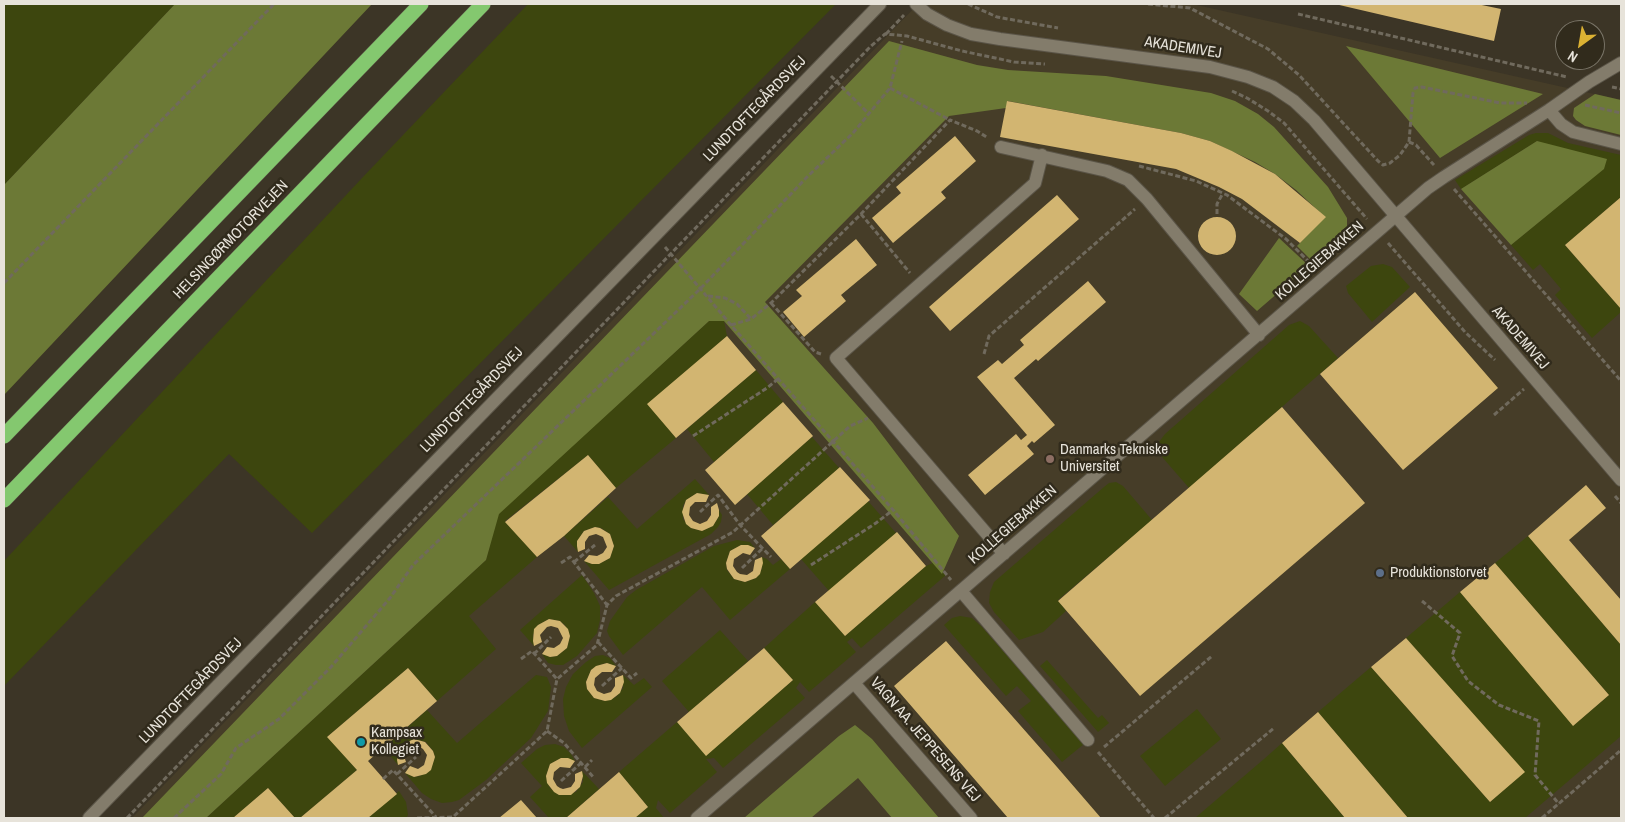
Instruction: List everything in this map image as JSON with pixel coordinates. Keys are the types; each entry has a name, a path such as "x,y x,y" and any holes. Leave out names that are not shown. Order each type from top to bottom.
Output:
{"highway":[{"name":"HELSINGØRMOTORVEJEN","path":"4,436 421,4"},
{"name":"HELSINGØRMOTORVEJEN","path":"4,500 483,4"}],"street":[{"name":"LUNDTOFTEGÅRDSVEJ","path":"89,818 880,4"},
{"name":"AKADEMIVEJ","path":"912,7 947,25 971,34 1210,68 1248,77 1273,87 1294,101 1314,120 1621,480"},
{"path":"1395,216 1444,177 1621,63"},
{"path":"1549,110 1561,124 1573,132 1621,144"},
{"path":"1001,147 1107,171 1128,180 1147,199 1259,335"},
{"path":"1004,554 836,358 1035,183 1042,155"},
{"name":"KOLLEGIEBAKKEN","path":"697,818 1395,216"},
{"path":"961,591 1088,740"},
{"name":"VAGN AA. JEPPESENS VEJ","path":"854,683 971,818"}],"path":[{"path":"4,282 274,4"},
{"path":"968,4 997,17 1066,30"},
{"path":"1148,4 1191,6 1268,48 1299,75 1383,165 1390,163 1400,155 1409,142 1415,88 1422,87 1500,103 1518,104 1564,100 1621,113"},
{"path":"885,34 912,7"},
{"path":"1298,14 1589,82"},
{"path":"174,818 221,774 236,748 279,719 331,667 390,598 413,564 701,288 808,176 853,133 890,88 902,40"},
{"path":"820,65 869,114"},
{"path":"890,88 950,120 977,131 1001,147"},
{"path":"1312,97 1338,125"},
{"path":"731,326 751,319 771,303 861,214 950,120"},
{"path":"1409,142 1416,145 1621,381"},
{"path":"1116,175 1138,166 1196,181 1223,193 1256,215 1286,239 1325,278"},
{"path":"1217,214 1217,204 1223,193"},
{"path":"984,354 989,336 1147,199"},
{"path":"861,214 920,284"},
{"path":"655,235 708,296 731,326 893,510 961,591"},
{"path":"708,296 725,298 737,304 751,319"},
{"path":"771,303 815,352 836,358"},
{"path":"693,436 778,379"},
{"path":"1494,415 1535,379"},
{"path":"417,818 454,818 547,731 557,679 597,645 607,605 616,596 733,532 850,426 868,418 878,407"},
{"path":"700,512 718,495 740,525 771,557"},
{"path":"811,565 893,510"},
{"path":"574,562 595,545"},
{"path":"742,568 763,548"},
{"path":"560,563 570,557 607,605"},
{"path":"1422,601 1460,633 1452,656 1468,681 1499,705 1539,721 1534,775 1559,804"},
{"path":"534,654 552,638"},
{"path":"598,642 631,678 637,673"},
{"path":"521,659 532,651 557,679"},
{"path":"1098,752 1212,656"},
{"path":"602,686 622,668"},
{"path":"1165,818 1274,728"},
{"path":"547,731 564,743 594,778"},
{"path":"1088,740 1154,818"},
{"path":"1542,818 1621,750"},
{"path":"396,774 416,757"},
{"path":"585,767 592,760"},
{"path":"561,781 581,763"},
{"path":"383,779 393,770 436,817"}],"shaded area":[{"name":"Danmarks Tekniske Universitet","path":"918,4 1192,4 1621,100 1621,818 132,818"}],"green space":[{"path":"4,4 175,4 4,185"},
{"path":"175,4 372,4 4,395 4,185"},
{"path":"528,4 836,4 312,533 229,454 4,686 4,561 362,178"},
{"path":"889,41 977,65 1008,70 1106,76 1211,93 1235,101 1258,114 1274,127 1328,187 1347,218 1345,234 1314,263 1297,246 1325,217 1296,190 1275,174 1255,162 1210,141 1181,133 1008,101 1006,108 949,116 765,302 873,423 959,536 942,574 724,321 709,321 499,514 486,560 206,818 142,818"},
{"path":"1346,46 1543,94 1440,158"},
{"path":"1595,94 1621,100 1621,135 1585,126 1573,116 1574,108"},
{"path":"1548,133 1568,143 1621,155 1621,197 1565,245 1621,309 1621,312 1592,338 1555,295 1561,289 1540,264 1533,270 1511,245 1603,169 1537,141 1461,189 1455,180 1529,135"},
{"path":"1537,141 1607,159 1604,169 1511,245 1461,189"},
{"path":"1279,238 1309,266 1257,311 1239,294"},
{"path":"1383,264 1392,267 1410,287 1372,322 1348,293 1346,286 1371,266"},
{"path":"709,321 724,321 727,336 648,404 676,438 616,488 588,455 505,521 537,557 469,616 496,649 437,701 408,668 328,736 357,770 300,818 295,818 268,788 233,818 206,818 486,560 498,514"},
{"path":"1300,321 1309,326 1338,358 1189,488 1163,458 1159,450 1159,442 1165,434 1289,325"},
{"path":"756,370 783,402 714,462 687,429"},
{"path":"812,437 839,468 773,525 747,494"},
{"path":"695,479 709,495 697,493 686,500 683,506 683,519 691,528 702,531 713,526 719,516 719,510 722,515 718,527 711,534 609,590 584,561 599,564 610,558 614,546 610,534 601,528 595,527 584,531 577,541 578,552 564,536 608,497 637,529"},
{"path":"1116,482 1123,486 1152,520 1058,600 1066,611 1043,632 1019,640 994,612 989,603 990,592 994,582 1104,487 1109,483"},
{"path":"868,501 896,533 829,591 801,559"},
{"path":"1528,536 1621,645 1621,736 1525,818 1408,818 1318,712 1371,667 1490,802 1524,772 1406,638 1460,592 1574,725 1609,695 1495,563"},
{"path":"737,540 750,542 755,548 741,545 730,551 726,563 727,570 734,579 745,582 756,578 762,569 762,557 773,565 781,559 790,569 730,620 702,587 623,655 607,631 610,621 627,597 714,546"},
{"path":"935,562 946,575 861,648 852,638 847,642 856,652 809,692 800,682 796,688 805,698 723,768 714,758 706,759 717,772 670,813 658,800 656,808 664,818 635,818 648,807 619,772 677,722 706,755 793,680 764,648 815,602 845,636 926,566"},
{"path":"582,575 600,606 600,620 597,633 577,656 563,665 548,663 542,654 550,657 557,656 567,648 570,636 565,625 560,621 549,619 538,625 533,635 534,646 520,630"},
{"path":"960,616 972,618 982,627 1084,744 1062,762 1018,711 1031,701 1017,686 1006,696 944,625 952,618"},
{"path":"720,630 748,661 689,712 662,681"},
{"path":"603,655 610,658 616,666 607,663 591,670 586,682 587,689 594,698 605,701 616,697 623,688 623,675 634,685 644,678 652,687 582,748 569,731 564,716 563,699 566,687 573,674 595,656"},
{"path":"1047,660 1098,718 1102,715 1109,723 1098,732 1040,666"},
{"path":"536,675 547,677 551,687 548,711 531,738 486,780 459,800 442,803 431,799 422,793 405,773 414,777 420,776 431,769 435,757 426,742 414,739 403,744 397,754 398,765 384,748 427,710 457,743"},
{"path":"1197,709 1221,739 1165,786 1140,756"},
{"path":"855,725 872,739 939,818 892,818 858,778 811,818 744,818 839,736"},
{"path":"1282,743 1345,818 1195,818 1264,759"},
{"path":"555,744 564,747 575,761 561,758 550,764 546,776 550,788 559,795 576,792 583,782 582,771 599,789 566,818 549,818 530,797 542,786 521,763 537,749 545,745"},
{"path":"399,791 406,802 408,815 406,818 368,818"}],"building":[{"path":"1335,4 1477,4 1501,9 1494,41"},
{"path":"1007,101 1181,133 1210,141 1275,174 1326,217 1300,243 1242,199 1176,169 1000,137"},
{"path":"955,136 976,161 941,192 946,198 893,243 872,218 901,193 896,187"},
{"path":"1057,195 1079,219 950,331 929,307"},
{"path":"1621,197 1621,309 1565,245"},
{"path":"1217,217 1224,218 1230,223 1235,229 1235,243 1230,249 1224,254 1217,255 1210,254 1204,249 1199,243 1198,236 1199,229 1204,223 1210,218"},
{"path":"856,239 877,265 841,295 846,301 804,337 783,312 802,296 796,290"},
{"path":"1088,281 1106,302 1038,361 1036,359 1014,378 1055,425 1034,443 1032,441 1027,446 1034,454 985,495 968,475 1016,434 1021,440 1027,435 977,377 998,360 1002,364 1024,345 1020,340"},
{"path":"1415,292 1498,388 1403,470 1320,374"},
{"path":"727,336 756,370 676,438 647,404"},
{"path":"783,402 813,436 735,505 705,470"},
{"path":"1282,407 1365,503 1140,696 1058,601"},
{"path":"588,455 616,488 564,536 537,557 505,522"},
{"path":"840,467 870,500 790,569 761,536"},
{"path":"1586,485 1606,508 1569,540 1621,600 1621,645 1528,536"},
{"path":"697,493 709,495 706,502 695,502 690,507 689,515 693,521 700,524 707,521 711,515 711,507 717,503 719,510 719,516 713,526 702,531 691,528 686,524 682,512 686,500"},
{"path":"595,527 610,534 614,546 610,558 599,564 584,561 589,555 597,556 603,553 607,547 603,537 596,534 589,536 585,542 585,549 578,552 577,546 577,541 584,531"},
{"path":"897,532 926,566 845,636 815,602"},
{"path":"741,545 755,548 750,555 743,553 734,559 733,566 737,572 747,575 753,571 755,560 762,557 763,563 760,574 756,578 745,582 734,579 727,569 726,563 730,551"},
{"path":"1495,563 1609,695 1573,726 1460,592"},
{"path":"549,619 560,621 568,629 570,636 567,648 557,656 550,657 542,654 547,647 554,648 560,644 563,638 558,628 547,627 540,635 542,642 534,646 533,641 534,629"},
{"path":"1406,638 1525,772 1490,802 1371,667"},
{"path":"946,641 1101,818 1008,818 894,686"},
{"path":"764,648 793,680 706,756 677,722"},
{"path":"607,663 616,666 612,672 602,672 595,678 594,685 597,691 604,694 611,692 615,686 615,678 623,675 624,682 620,693 611,700 605,701 594,698 587,689 586,682 591,670 596,666"},
{"name":"Kampsax Kollegiet","path":"408,668 437,701 368,761 397,794 368,818 300,818 357,770 327,737"},
{"path":"1318,712 1408,818 1345,818 1282,743"},
{"path":"414,739 425,742 433,751 435,757 431,770 426,774 414,777 405,773 410,766 418,769 424,765 427,755 423,749 412,747 407,751 406,762 398,765 397,760 403,744"},
{"path":"561,758 575,761 570,768 560,767 554,772 553,779 560,788 571,787 575,781 575,774 582,771 583,776 580,787 571,795 559,795 547,783 546,776 550,764"},
{"path":"619,772 648,807 635,818 566,818"},
{"path":"268,788 295,818 233,818"},
{"path":"521,800 537,818 499,818"}],"place":[{"name":"Danmarks Tekniske Universitet","path":"1050,459"},
{"name":"Produktionstorvet","path":"1380,573"},
{"name":"Kampsax Kollegiet","path":"361,742"}]}
